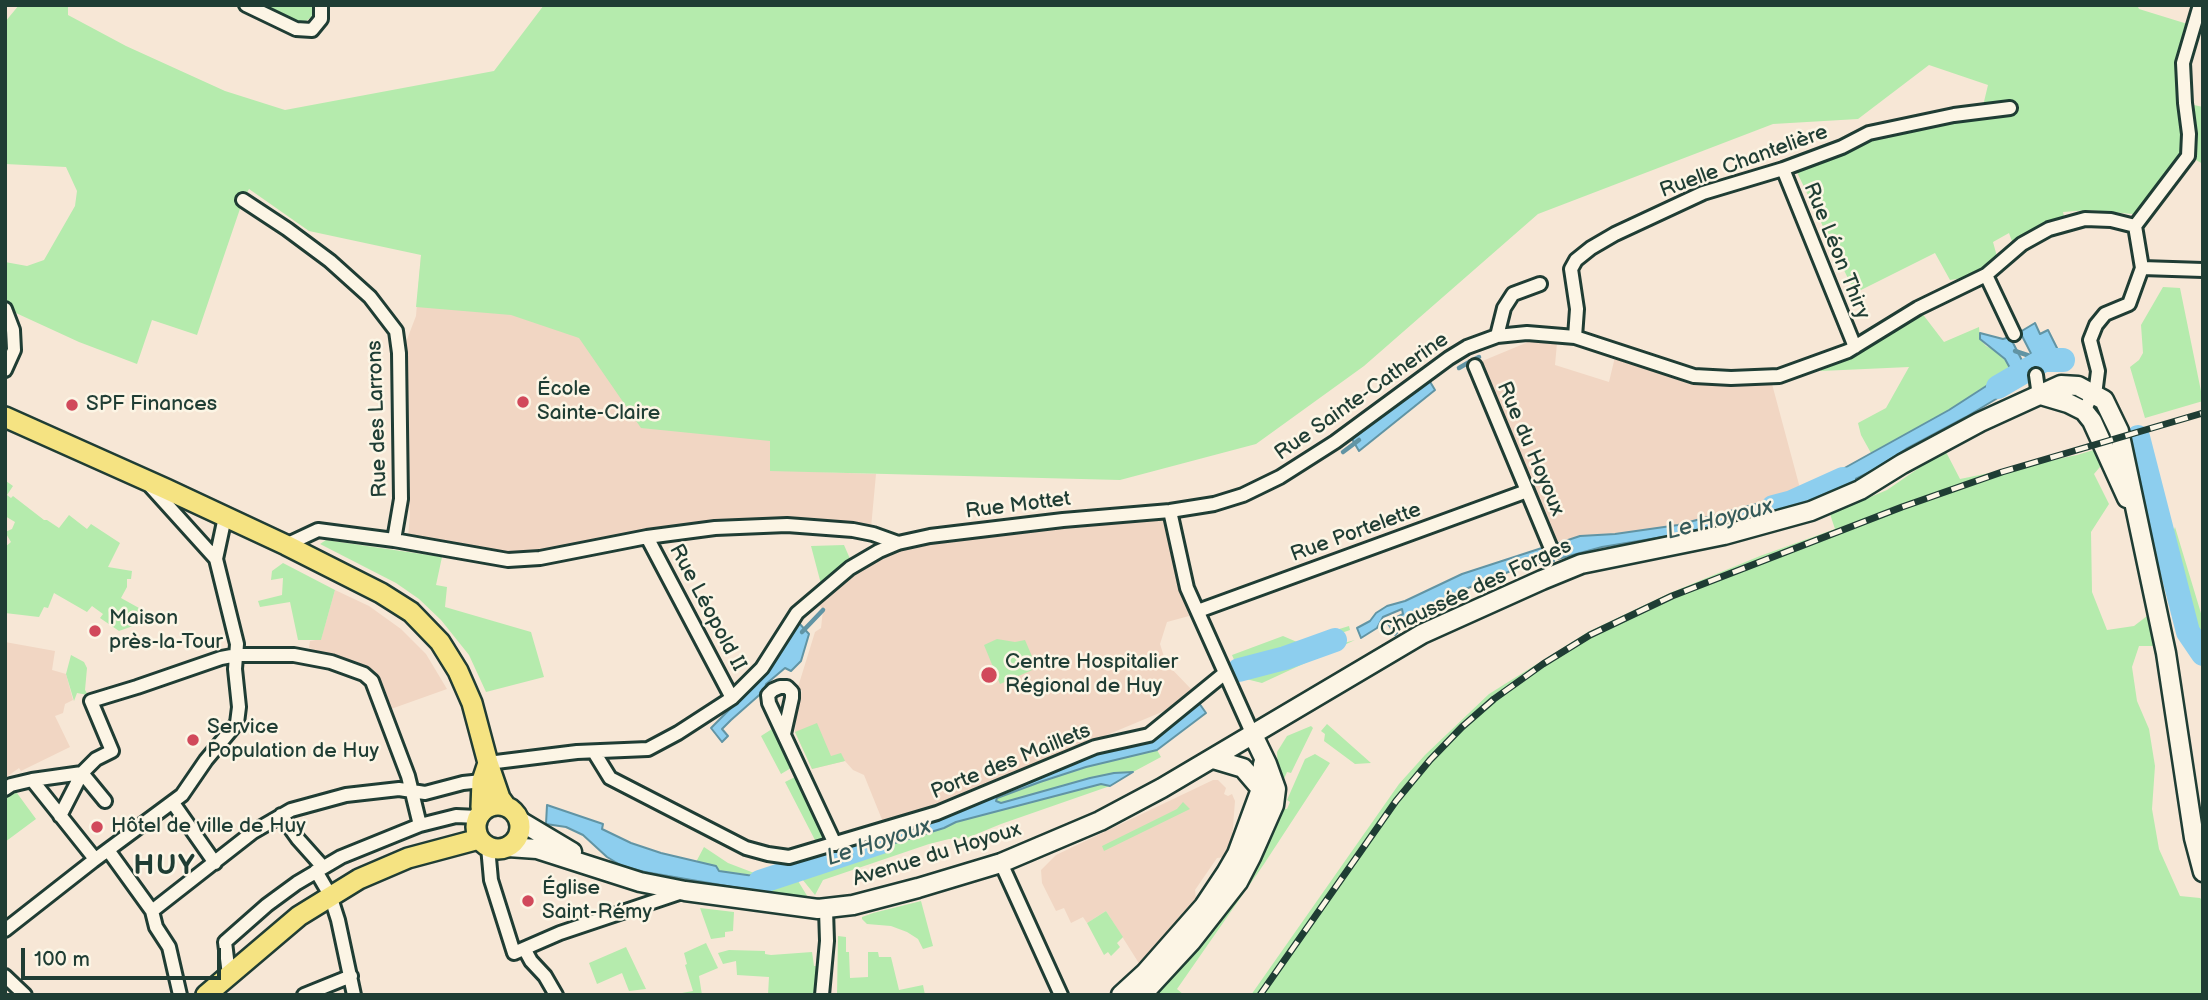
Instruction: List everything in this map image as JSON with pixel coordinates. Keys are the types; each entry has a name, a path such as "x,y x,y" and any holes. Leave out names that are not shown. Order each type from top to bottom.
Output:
{"main road":[{"name":"Chaussée des Forges","path":"1253,735 1422,634 1551,576 1581,564 1724,536 1811,511 1860,490 1980,422 2061,385 2077,386 2094,394"},
{"path":"2094,394 2104,400 2119,431 2166,653 2194,838 2203,872"},
{"path":"2040,395 2084,411 2096,429 2139,524"},
{"path":"5,417 286,545 381,593 411,612 440,642 458,671 472,703 485,772 476,832 483,843"},
{"path":"1142,995 1212,917 1238,882 1274,805 1276,789 1253,735"},
{"name":"Avenue du Hoyoux","path":"509,847 537,849 640,882 685,891 825,910 875,899 1001,863 1100,821 1253,735"},
{"path":"1121,995 1145,973 1204,906 1226,873 1237,854 1261,789 1262,757"},
{"path":"1213,759 1243,768 1261,789"},
{"path":"206,995 299,916 368,874 395,862 483,843 502,849 509,847 520,833 520,821 513,811 505,806 485,772"},
{"path":"480,813 492,806 505,806"},
{"name":"Avenue du Hoyoux","path":"520,821 609,872"}],"street":[{"path":"246,5 296,29 312,30 321,19 321,5"},
{"path":"2084,411 2094,394 2098,372 2090,340 2093,332 2105,314 2129,304 2142,268 2135,226 2188,156 2189,134 2183,63 2200,5"},
{"name":"Ruelle Chantelière","path":"1575,337 1577,309 1571,269 1583,254 1615,234 1703,193 1783,169 1842,147 1869,133 1954,114 2010,108"},
{"name":"Rue Léon Thiry","path":"1783,169 1855,347"},
{"name":"Rue des Larrons","path":"243,200 330,261 370,297 396,331 399,353 401,499 394,540"},
{"name":"Rue Sainte-Catherine","path":"1143,512 1214,504 1243,495 1280,477 1335,442 1449,358 1467,347 1497,336 1527,333 1575,337 1694,376 1731,379 1779,376 1855,347 1918,308 1986,275 2022,244 2057,226 2085,219 2110,220 2135,226"},
{"path":"2142,268 2203,270"},
{"path":"1986,275 2014,334"},
{"path":"1497,336 1504,308 1513,294 1540,284"},
{"path":"5,309 13,330 14,350 5,370"},
{"name":"Rue du Hoyoux","path":"1475,366 1550,546"},
{"path":"2036,375 2040,395"},
{"path":"141,477 216,559"},
{"name":"Rue Portelette","path":"1198,611 1527,491"},
{"path":"1170,511 1187,587 1253,735"},
{"name":"Rue Mottet","path":"898,543 944,534 1143,512"},
{"path":"5,930 108,850 126,831 177,799 237,723 237,644 216,559 225,517"},
{"path":"286,545 318,530 508,560 540,558 647,537 715,528 787,525 853,530 898,543"},
{"name":"Rue Léopold II","path":"647,537 732,698"},
{"path":"152,911 253,832 281,815 303,806 346,795 399,789 425,793 463,783 485,772 577,752 648,749 732,698 762,668 797,613 850,568 898,543"},
{"path":"60,816 82,773 100,757 112,751 91,701 220,658 237,655 294,655 310,657 364,674 372,681 408,776 420,825"},
{"name":"Porte des Maillets","path":"594,752 610,778 746,848 789,856 937,813 1095,747 1150,735 1225,674"},
{"path":"784,734 835,844"},
{"path":"8,787 32,780 82,773"},
{"path":"82,773 105,801"},
{"path":"32,780 94,860"},
{"path":"177,799 215,863"},
{"path":"229,975 225,942 282,893 319,869 420,825 480,813"},
{"path":"281,815 319,869 330,895 354,995"},
{"path":"483,843 491,880 514,953 560,933 685,891"},
{"path":"108,850 152,911 156,927 169,947 180,995"},
{"path":"1001,863 1061,995"},
{"path":"822,995 827,941 825,910"},
{"path":"525,950 531,961 545,975 556,995"},
{"path":"5,976 25,995"},
{"path":"304,995 351,976"}],"shaded area":[{"name":"École Sainte-Claire","path":"421,255 821,421 819,472 876,474 871,528 713,524 642,532 557,550 501,554 408,538 410,514 406,342 416,316"},
{"path":"1533,340 1557,343 1555,365 1609,382 1615,357 1692,385 1772,384 1801,492 1678,525 1580,536 1553,545 1480,362"},
{"name":"Centre Hospitalier Régional de Huy","path":"1164,518 1189,616 1167,622 1160,644 1166,663 1191,689 1169,709 925,811 883,822 864,775 853,770 845,761 812,769 795,732 797,707 802,691 798,687 815,632 821,628 823,610 817,602 862,569 892,552 922,544 1049,528 1076,528"},
{"path":"335,590 369,606 401,629 426,654 447,689 391,709 380,681 367,667 309,648 310,641 321,639"},
{"path":"5,642 55,651 52,670 66,674 73,700 65,704 63,713 55,716 70,747 21,771 19,768 5,778"},
{"path":"1213,780 1218,780 1226,788 1224,794 1232,794 1235,801 1232,840 1227,857 1217,858 1195,890 1196,899 1140,965 1106,911 1087,923 1083,917 1071,923 1064,908 1056,911 1042,883 1041,870 1056,855"}],"green space":[{"path":"19,5 68,5 68,15 126,46 225,91 285,110 494,71 544,5 2137,5 2139,9 2194,26 2183,63 2185,103 2203,107 2203,164 2189,156 2140,219 2132,214 2089,210 2063,212 2066,224 2015,250 2009,233 1993,242 1999,264 1986,275 1950,280 1935,253 1855,293 1793,164 1869,133 1982,110 1988,85 1929,65 1858,119 1773,124 1538,214 1364,366 1256,444 1120,480 770,471 770,441 641,428 579,338 511,315 416,307 421,255 309,231 249,189 197,335 152,320 137,364 79,342 5,308 5,262 27,266 44,260 75,206 77,191 66,167 5,164 5,22"},
{"path":"265,5 313,5 314,15 299,22"},
{"path":"2163,287 2180,288 2203,401 2145,418 2130,367 2143,353 2141,325"},
{"path":"1918,308 1944,342 1979,327 1980,339 2006,359 2011,369 1949,410 1871,453 1858,423 1886,408 1909,367 1821,371 1818,362"},
{"path":"2100,448 2105,461 2094,474 2109,504 2091,532 2092,592 2107,630 2134,626 2151,613 2156,646 2139,646 2132,667 2137,701 2149,729 2155,766 2152,809 2159,849 2180,896 2200,898 2203,901 2203,995 1251,995 1399,784 1425,755 1489,694 1588,632 1670,593 1835,529 1830,514 1887,490 1945,450 1960,479"},
{"path":"6,481 13,486 7,495 11,498 13,496 44,520 59,528 69,515 87,529 91,524 120,543 108,567 132,571 121,598 148,613 133,626 119,631 100,618 103,614 92,606 87,612 54,593 48,608 44,607 39,617 5,613 5,547 11,542 5,532 12,529 15,522 5,516"},
{"path":"2175,527 2203,620 2203,654 2188,632 2167,547"},
{"path":"326,540 442,557 436,585 447,587 445,607 531,632 544,677 486,692 469,655 441,620 419,599 396,583 320,544"},
{"path":"844,545 851,561 821,584 811,546"},
{"path":"283,563 335,590 321,640 298,640 290,602 260,607 258,601 282,595 283,578 271,580 272,571"},
{"path":"1349,626 1350,630 1310,644 1340,644 1355,640 1262,683 1242,678 1232,655 1283,636 1297,642"},
{"path":"997,639 1015,642 1025,640 1037,668 1000,684 984,645"},
{"path":"71,655 84,662 87,668 85,690 88,695 77,693 74,701 66,674"},
{"path":"817,723 831,756 841,753 845,761 812,769 795,732"},
{"path":"1327,724 1371,763 1355,764 1324,741 1325,734 1321,731"},
{"path":"1311,726 1313,728 1291,773 1287,772 1283,781 1278,770 1277,752 1287,736"},
{"path":"772,729 791,768 781,774 761,736"},
{"path":"1157,750 1161,757 1133,772 1090,778 1000,803 996,801 997,798 1086,767"},
{"path":"1315,754 1330,763 1177,989 1184,995 1154,995 1224,916 1251,879 1283,808 1287,809 1290,802 1287,800 1305,759"},
{"path":"795,777 822,836 821,841 816,842 785,782"},
{"path":"1101,784 1110,786 967,838 929,844 823,880 815,895 798,874 814,868 814,864 809,860 846,849 853,856 956,822"},
{"path":"14,789 36,819 5,842 5,795"},
{"path":"1183,802 1190,809 1104,851 1102,846 1177,809"},
{"path":"704,847 728,863 762,876 719,871 716,866 696,862"},
{"path":"795,876 809,899 756,891"},
{"path":"921,901 933,946 923,949 918,939 907,932 891,926 867,924 862,919 873,913"},
{"path":"700,908 734,912 733,931 725,932 725,937 711,939"},
{"path":"1106,911 1123,937 1117,943 1120,947 1111,956 1108,952 1104,955 1087,923"},
{"path":"838,936 846,937 850,978 868,977 868,952 878,952 879,957 891,957 899,990 923,985 925,995 837,995"},
{"path":"706,943 718,968 699,976 702,995 671,995 693,991 684,953"},
{"path":"626,947 646,989 629,991 622,973 597,984 589,963"},
{"path":"729,950 765,951 765,954 771,955 812,952 814,966 818,966 816,995 768,995 769,977 737,975 736,961 723,964 718,953"}],"water":[{"path":"2035,323 2040,334 2048,330 2063,360 2041,373 2020,332"},
{"path":"1980,333 2003,339 2010,337 2031,378 1872,471 1814,499 1812,486 1949,410 2011,370 2005,359 1980,339"},
{"path":"1429,380 1435,390 1359,451 1352,439"},
{"path":"1801,492 1804,502 1755,517 1669,536 1602,547 1558,559 1553,545 1580,536 1678,525"},
{"path":"1548,546 1554,561 1526,565 1463,590 1419,611 1395,635 1387,622 1403,614 1402,609 1383,617 1377,628 1361,638 1357,628 1387,606 1405,601 1462,574"},
{"path":"798,622 809,634 801,661 791,671 785,668 766,684 765,690 722,729 728,736 722,742 711,728 772,664"},
{"path":"1199,703 1206,713 1157,750 1086,767 997,798 996,801 1001,803 1090,778 1133,772 1110,786 1101,784 956,822 852,856 846,849 940,818 1104,752 1151,741"},
{"path":"547,805 603,824 602,829 631,843 716,866 719,871 754,876 788,867 795,876 756,891 622,866 607,857 583,835 566,827 546,824"}],"waterway":[{"path":"2015,351 2036,358"},
{"path":"1475,359 1479,357"},
{"name":"Le Hoyoux","path":"1998,387 2044,360 2063,360"},
{"path":"1459,368 1471,361"},
{"name":"Le Hoyoux","path":"2138,437 2188,632 2203,654"},
{"path":"1343,452 1359,440"},
{"name":"Le Hoyoux","path":"1773,507 1792,502 1843,479"},
{"path":"802,632 823,610"},
{"name":"Le Hoyoux","path":"1239,670 1285,658 1335,640"},
{"name":"Le Hoyoux","path":"760,882 881,842"}],"railway":[{"path":"1260,995 1396,801 1430,760 1494,699 1543,664 1590,635 1672,596 1902,507 2002,472 2203,413"}],"place":[{"name":"École Sainte-Claire","path":"523,402"},
{"name":"SPF Finances","path":"72,405"},
{"name":"Maison près-la-Tour","path":"95,631"},
{"name":"Centre Hospitalier Régional de Huy","path":"989,675"},
{"name":"Service Population de Huy","path":"193,740"},
{"name":"Hôtel de ville de Huy","path":"97,827"},
{"name":"Église Saint-Rémy","path":"528,901"}],"district":[{"name":"HUY","path":"165,867"}]}
